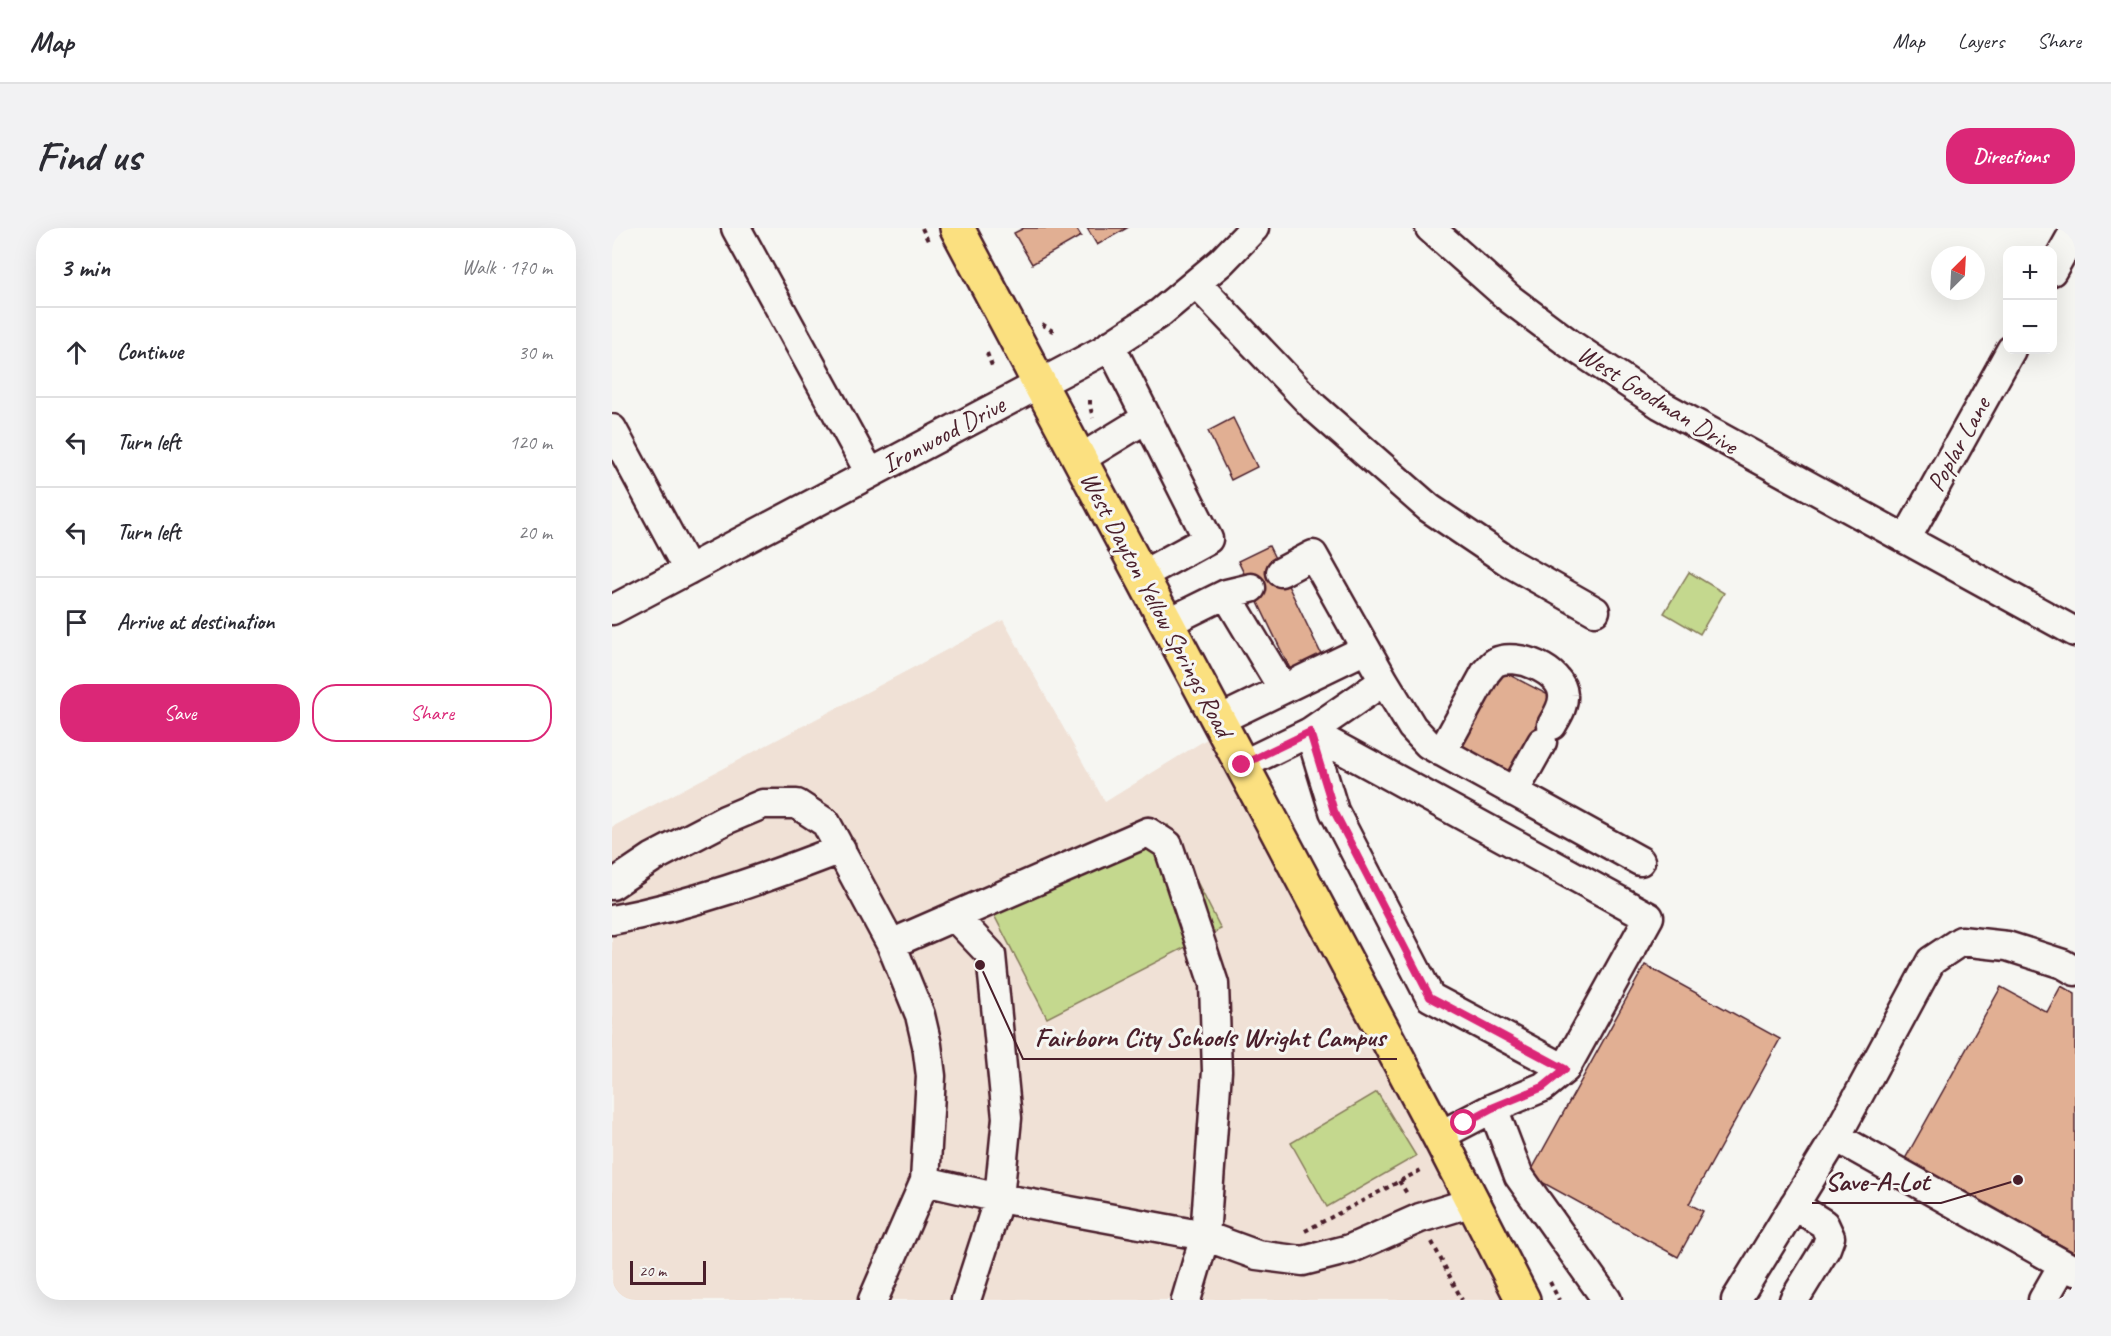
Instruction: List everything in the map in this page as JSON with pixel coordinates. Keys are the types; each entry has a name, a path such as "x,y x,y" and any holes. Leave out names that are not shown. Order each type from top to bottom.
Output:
{"main road":[{"name":"West Dayton Yellow Springs Road","path":"957,228 1439,1136 1523,1300"}],"street":[{"path":"736,228 870,473"},
{"name":"Ironwood Drive","path":"612,610 1110,345 1160,313 1221,262 1254,228"},
{"name":"West Goodman Drive","path":"1430,228 1510,299 1570,344 1661,405 2075,632"},
{"path":"2057,262 2075,230"},
{"path":"1196,283 1314,407 1429,508 1512,564 1595,611"},
{"path":"1110,345 1208,540 1142,575"},
{"name":"Poplar Lane","path":"1906,539 2009,354"},
{"path":"1080,459 1147,418"},
{"path":"612,429 688,570"},
{"path":"1281,572 1313,555 1384,681 1412,727 1428,744 1640,861"},
{"path":"1167,623 1238,591 1284,689"},
{"path":"1219,720 1366,649"},
{"path":"1442,752 1486,672 1495,662 1511,658 1534,663 1554,677 1563,693 1562,704 1514,792"},
{"path":"1242,765 1310,732 1384,681"},
{"path":"1310,732 1649,917 1565,1069 1543,1087 1492,1108 1439,1136"},
{"path":"1310,732 1334,811 1430,997 1565,1069"},
{"path":"612,885 663,853 725,820 763,804 797,804 826,823 891,944 920,1015 932,1076 926,1181 873,1300"},
{"path":"891,944 1148,832 1168,845 1214,984 1217,1071 1206,1236 1186,1300"},
{"path":"612,920 690,902 745,885 841,849"},
{"path":"954,916 991,955 1007,1118 999,1198 966,1300"},
{"path":"1736,1300 1836,1137 1931,961 1961,941 2007,946 2063,964 2075,971"},
{"path":"1492,1108 1519,1176 1606,1300"},
{"path":"1836,1137 2069,1268 2043,1300"},
{"path":"926,1181 999,1198 1206,1236 1257,1255 1303,1261 1350,1249 1420,1218 1473,1202"},
{"path":"1794,1205 1824,1224 1830,1236 1826,1248 1794,1300"}],"path":[{"path":"1299,1234 1421,1170"}],"shaded area":[{"path":"1003,620 1105,802 1223,729 1523,1300 612,1300 612,827"}],"green space":[{"path":"1689,572 1724,593 1700,634 1664,613"},
{"path":"1168,825 1221,929 1047,1018 994,915"},
{"path":"1377,1092 1416,1156 1327,1207 1291,1143"}],"building":[{"path":"1024,228 1076,228 1081,236 1032,264 1014,233"},
{"path":"1087,228 1127,228 1097,245"},
{"path":"1233,418 1257,467 1231,480 1208,431"},
{"path":"1269,546 1325,662 1294,677 1238,561"},
{"path":"1502,671 1556,699 1561,730 1552,748 1510,776 1460,749"},
{"path":"1645,965 1780,1039 1689,1204 1703,1211 1678,1257 1529,1175"},
{"path":"2061,986 2075,994 2075,1253 1905,1159 2001,987 2047,1012"}],"place":[{"name":"Fairborn City Schools Wright Campus","path":"980,965"},
{"name":"Save-A-Lot","path":"2018,1180"}],"route":[{"path":"1242,765 1310,732 1334,811 1430,997 1565,1069 1543,1087 1492,1108 1464,1123"}]}
